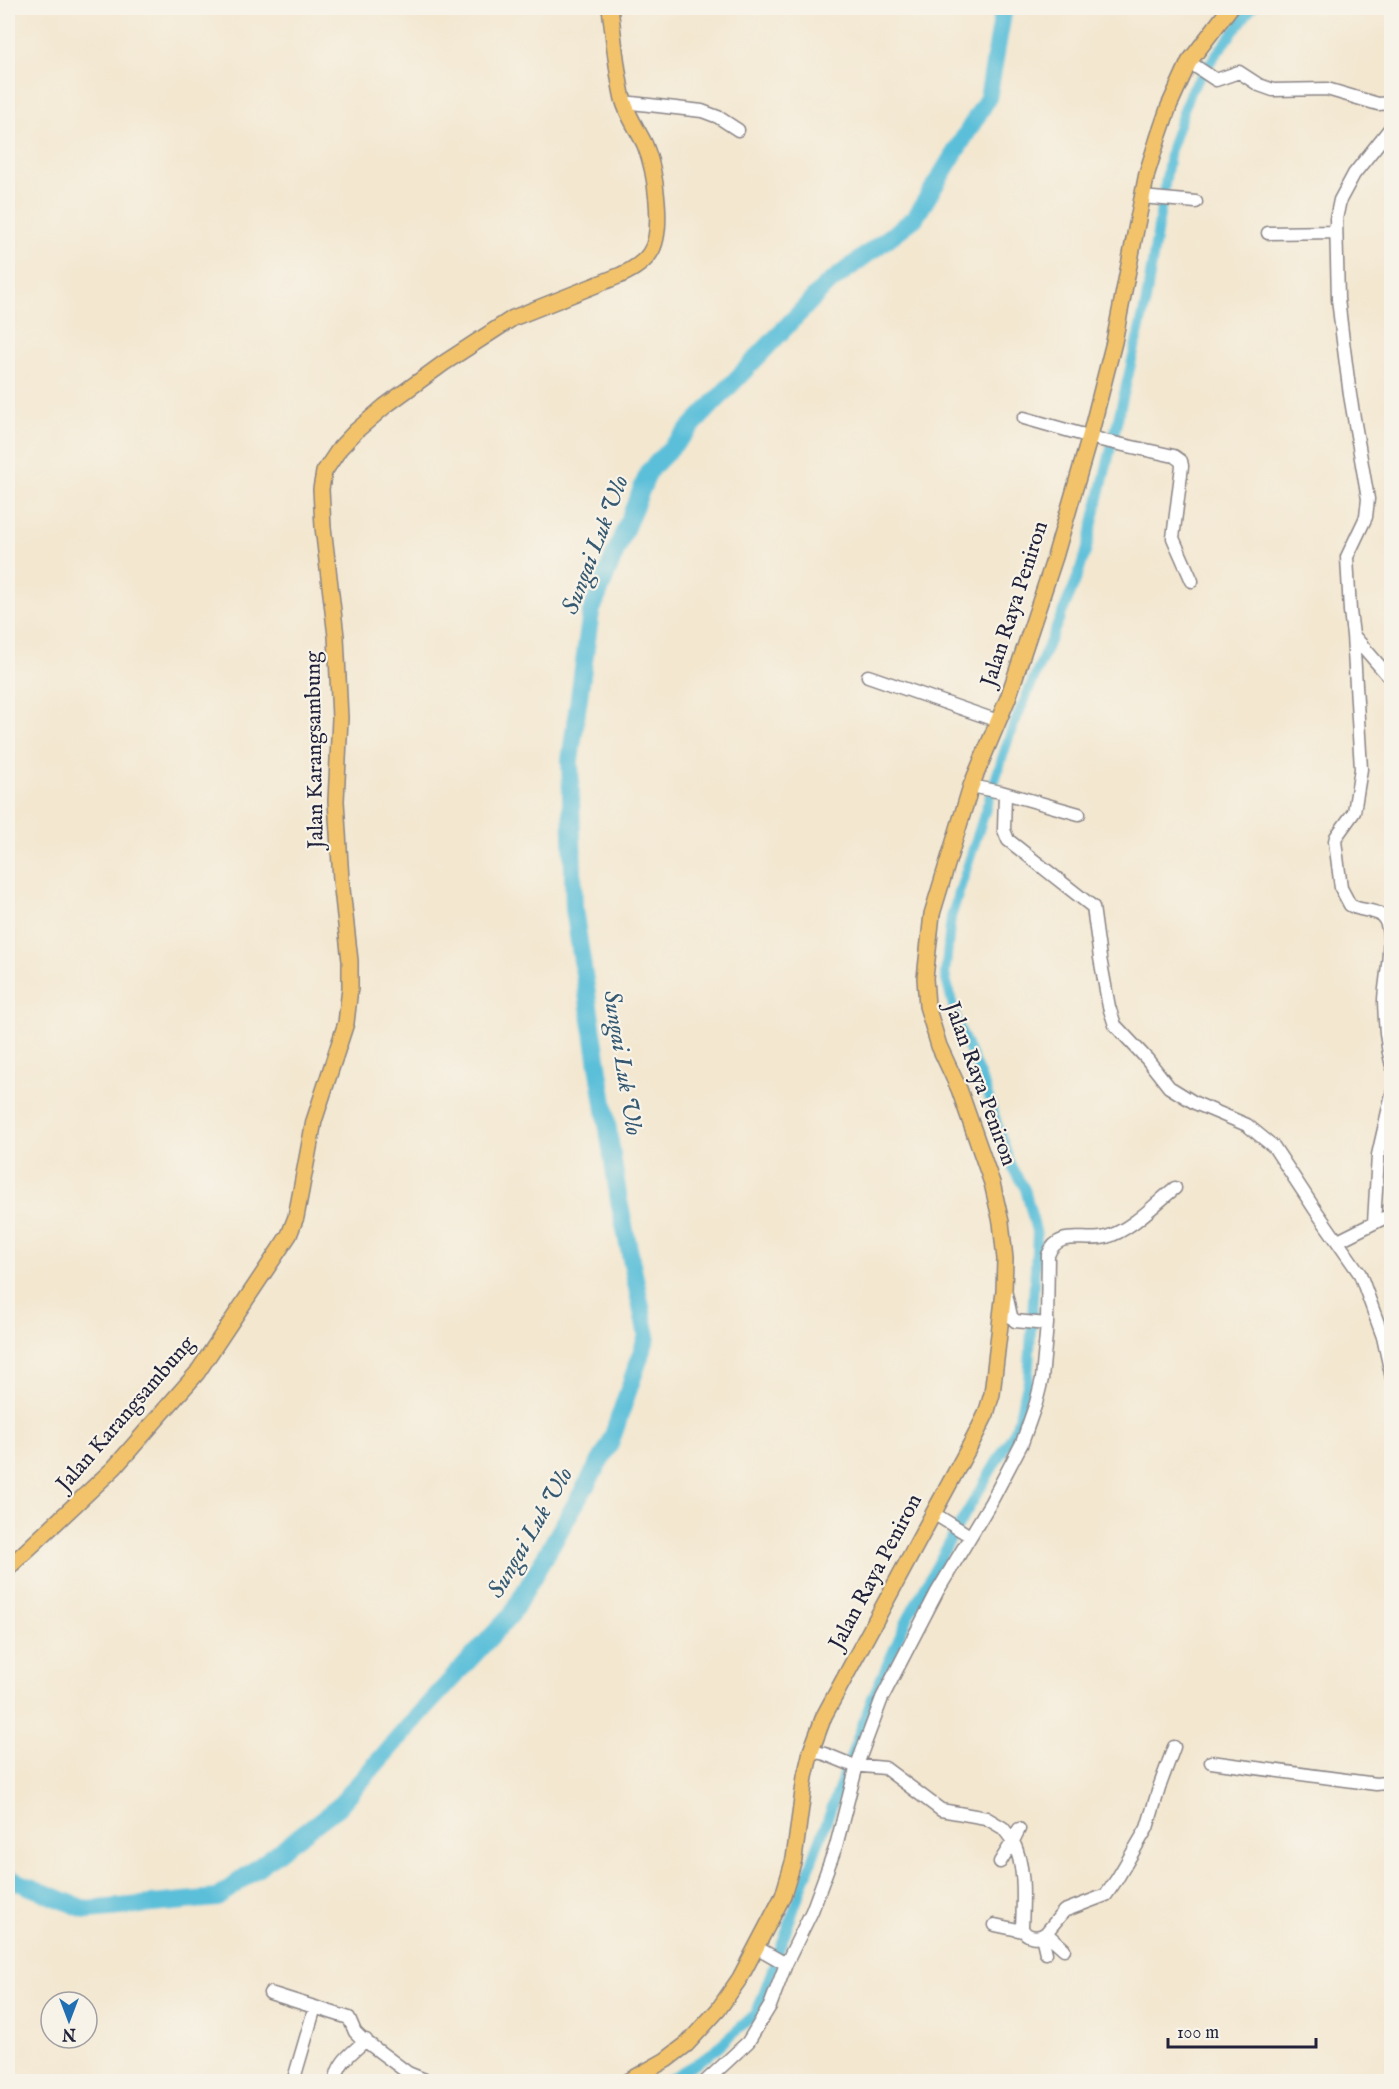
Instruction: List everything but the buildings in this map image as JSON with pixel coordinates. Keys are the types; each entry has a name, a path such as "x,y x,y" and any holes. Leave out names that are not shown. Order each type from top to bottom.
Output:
{"main road":[{"name":"Jalan Karangsambung","path":"8,1568 114,1468 197,1373 290,1235 297,1217 314,1121 346,1023 350,988 350,961 341,880 336,801 340,718 336,636 322,517 321,489 324,472 340,448 356,431 385,406 444,363 513,318 621,275 635,268 650,253 655,242 657,220 652,170 646,147 623,102 610,8"},
{"name":"Jalan Raya Peniron","path":"627,2082 666,2060 687,2043 718,2010 759,1949 783,1896 794,1859 805,1777 811,1751 824,1716 939,1517 989,1404 996,1370 1005,1259 992,1183 959,1089 939,1046 927,1006 925,978 932,914 979,788 998,721 1035,621 1097,438 1114,342 1148,197 1147,173 1169,106 1189,62 1230,8"}],"street":[{"path":"1189,62 1218,80 1239,72 1259,85 1273,90 1330,89 1378,104 1392,103"},
{"path":"623,102 702,111 718,117 738,130"},
{"path":"1392,126 1354,174 1338,210 1336,232 1342,341 1368,499 1366,517 1347,557 1361,769 1360,783 1354,812 1335,841 1341,888 1350,905 1380,915 1388,933 1390,953 1385,987 1385,1033 1392,1066"},
{"path":"1148,197 1196,202"},
{"path":"1268,233 1336,232"},
{"path":"1024,418 1174,456 1181,461 1173,538 1192,581"},
{"path":"1353,635 1390,678 1392,684"},
{"path":"868,676 998,721"},
{"path":"979,788 1079,814"},
{"path":"1003,793 1004,830 1008,840 1093,907 1112,1020 1147,1059 1168,1087 1194,1103 1247,1125 1274,1147 1360,1274 1383,1337 1392,1378"},
{"path":"1374,1223 1378,1155 1392,1094"},
{"path":"705,2082 750,2040 770,2006 784,1962 812,1911 836,1846 854,1765 882,1698 967,1534 991,1502 1022,1443 1042,1379 1048,1255 1056,1242 1071,1238 1099,1239 1120,1233 1175,1188"},
{"path":"1338,1241 1392,1214"},
{"path":"1004,1291 1015,1322 1043,1324"},
{"path":"939,1517 967,1534"},
{"path":"995,1925 1023,1931 1031,1937 1044,1934 1064,1911 1106,1895 1118,1879 1147,1828 1174,1747"},
{"path":"811,1751 854,1765 885,1768 941,1810 986,1818 1003,1828 1019,1853 1022,1868 1023,1931"},
{"path":"1211,1762 1389,1784"},
{"path":"1000,1862 1019,1829"},
{"path":"1044,1934 1064,1949"},
{"path":"1044,1934 1046,1953"},
{"path":"759,1949 784,1962"},
{"path":"270,1993 349,2018 355,2032 408,2073 430,2082"},
{"path":"293,2082 315,2007"},
{"path":"336,2082 337,2070 347,2057 366,2040"}],"waterway":[{"name":"Sungai Luk Ulo","path":"8,1878 87,1910 217,1898 338,1807 511,1615 610,1444 647,1336 619,1201 574,909 570,761 591,612 649,471 825,286 915,218 988,98 1004,8"},
{"path":"664,2082 708,2056 756,2013 872,1698 908,1617 1015,1430 1028,1381 1037,1235 1025,1189 1011,1166 985,1087 957,1022 945,975 951,917 1010,734 1086,552 1145,306 1171,148 1190,92 1252,8"}]}
